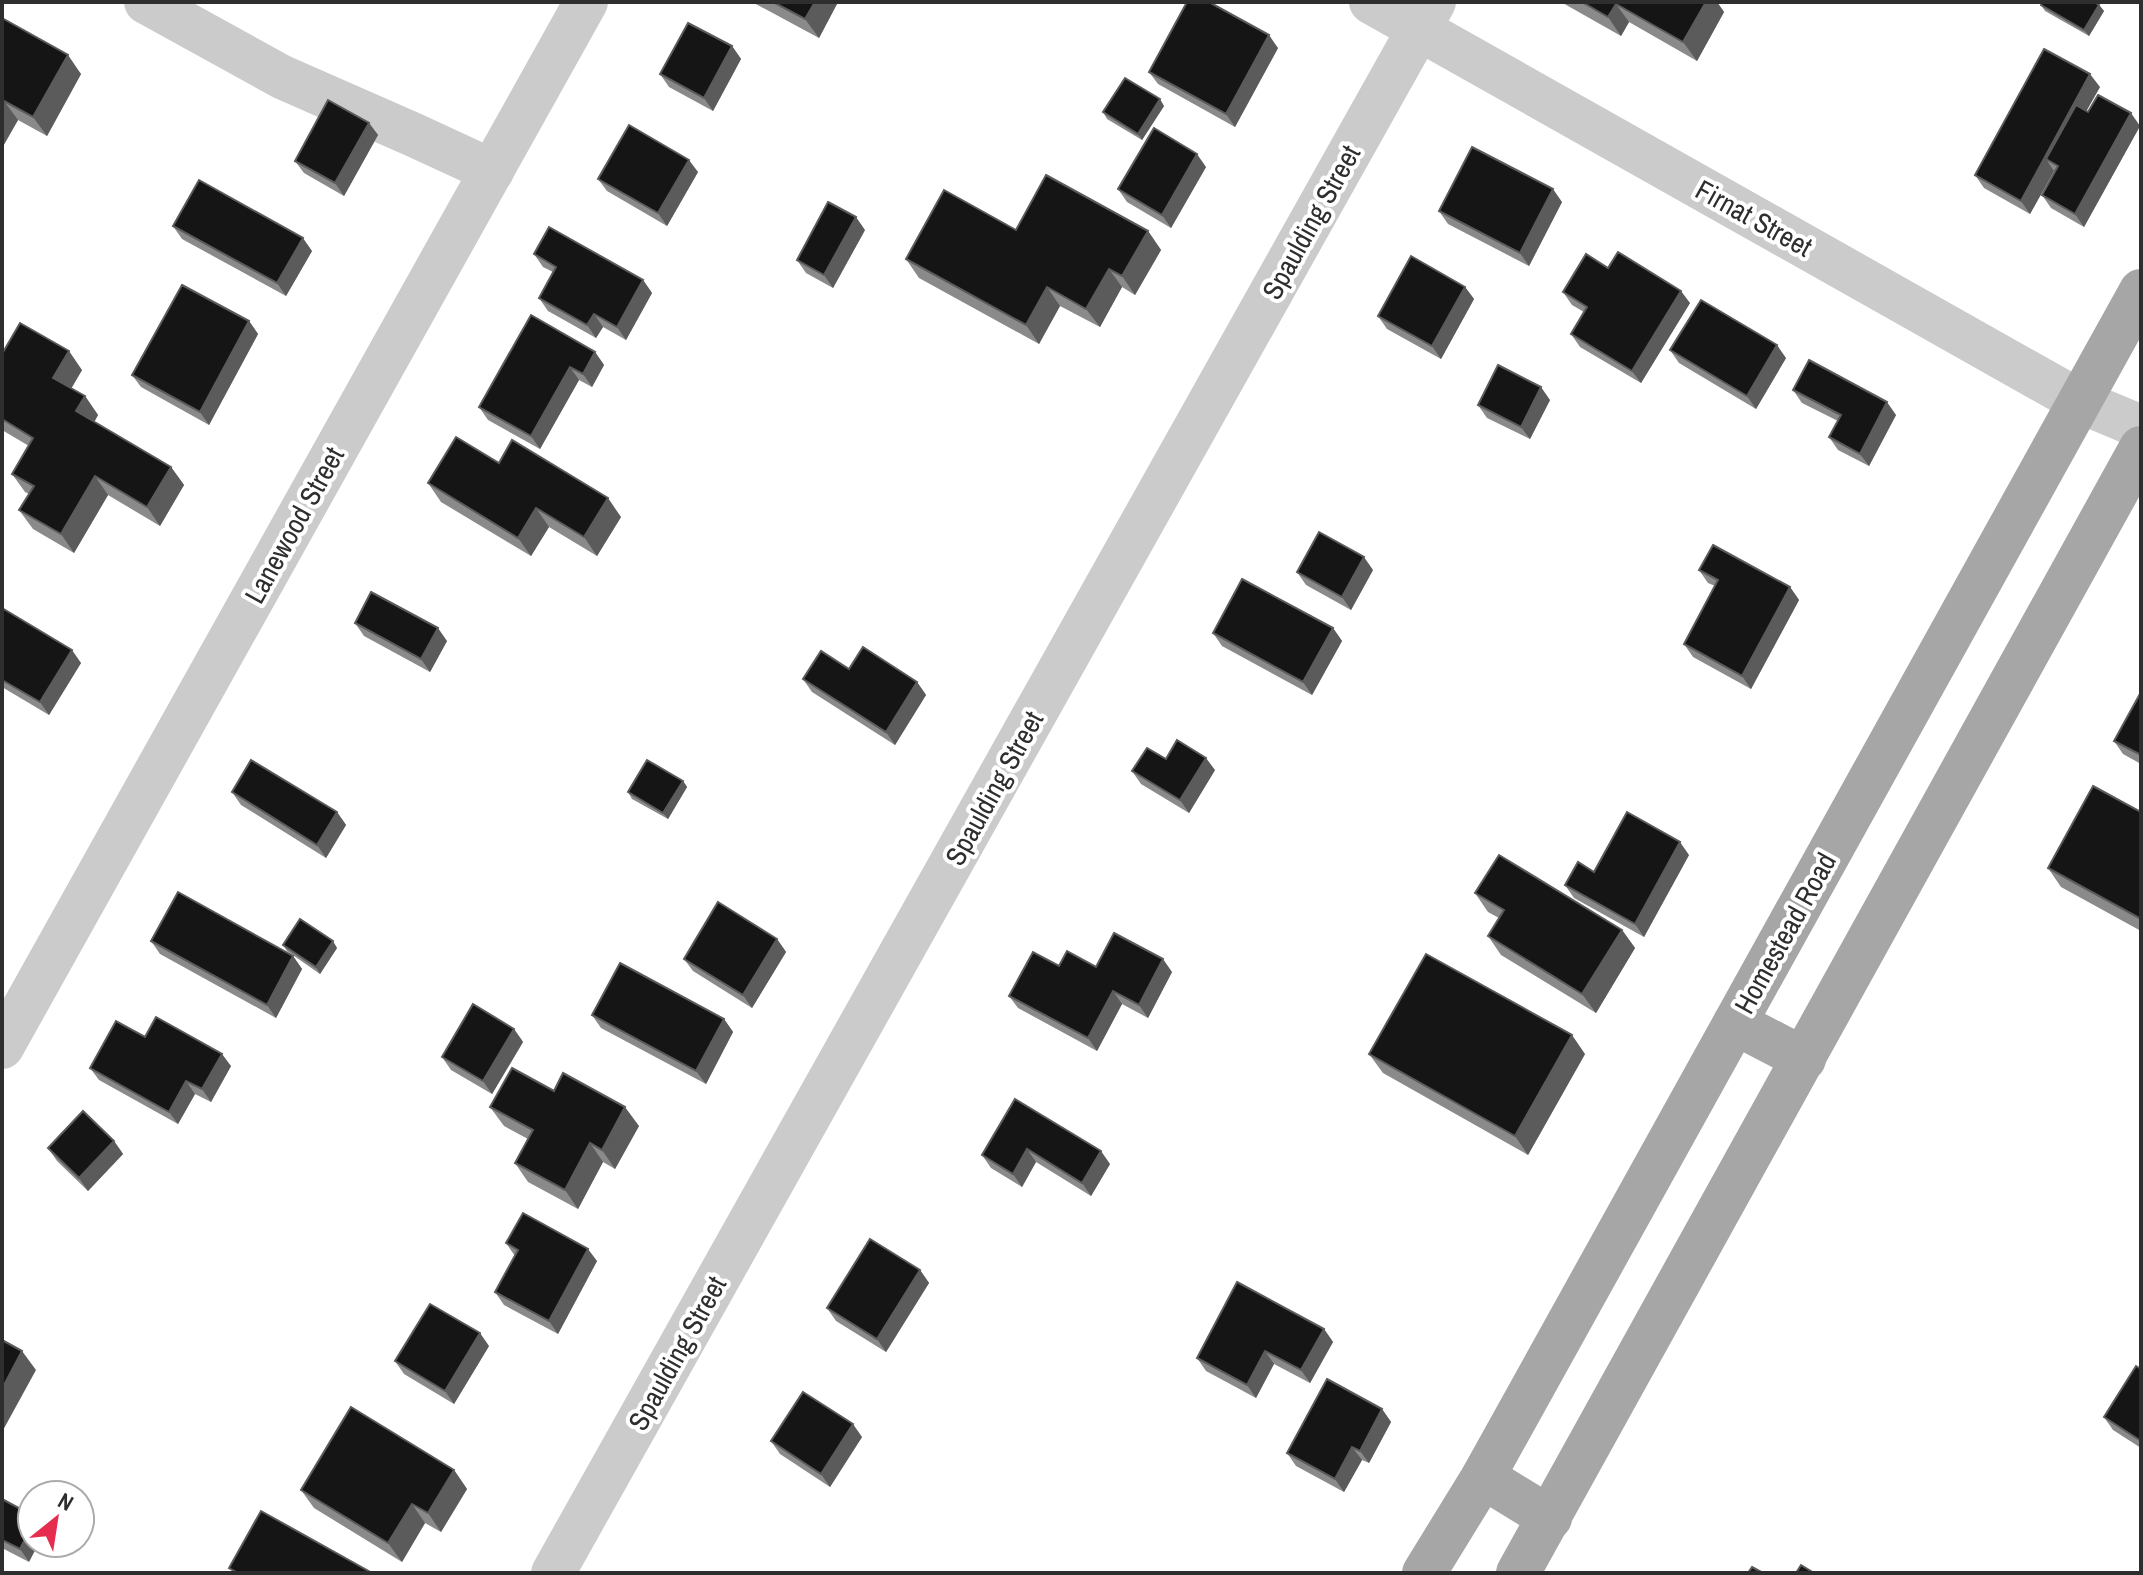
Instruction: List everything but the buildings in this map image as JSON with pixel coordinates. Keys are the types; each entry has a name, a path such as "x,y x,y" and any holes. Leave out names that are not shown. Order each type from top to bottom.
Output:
{"main road":[{"name":"Homestead Road","path":"1424,1573 1483,1477 2141,291"},
{"path":"1518,1573 2141,448"},
{"path":"1735,1023 1804,1059"},
{"path":"1483,1477 1550,1518"}],"street":[{"path":"146,2 282,77 492,171"},
{"name":"Lanewood Street","path":"2,1047 586,2"},
{"name":"Firnat Street","path":"1371,2 1427,15 2079,401 2141,427"},
{"name":"Spaulding Street","path":"553,1573 1427,15"}]}
